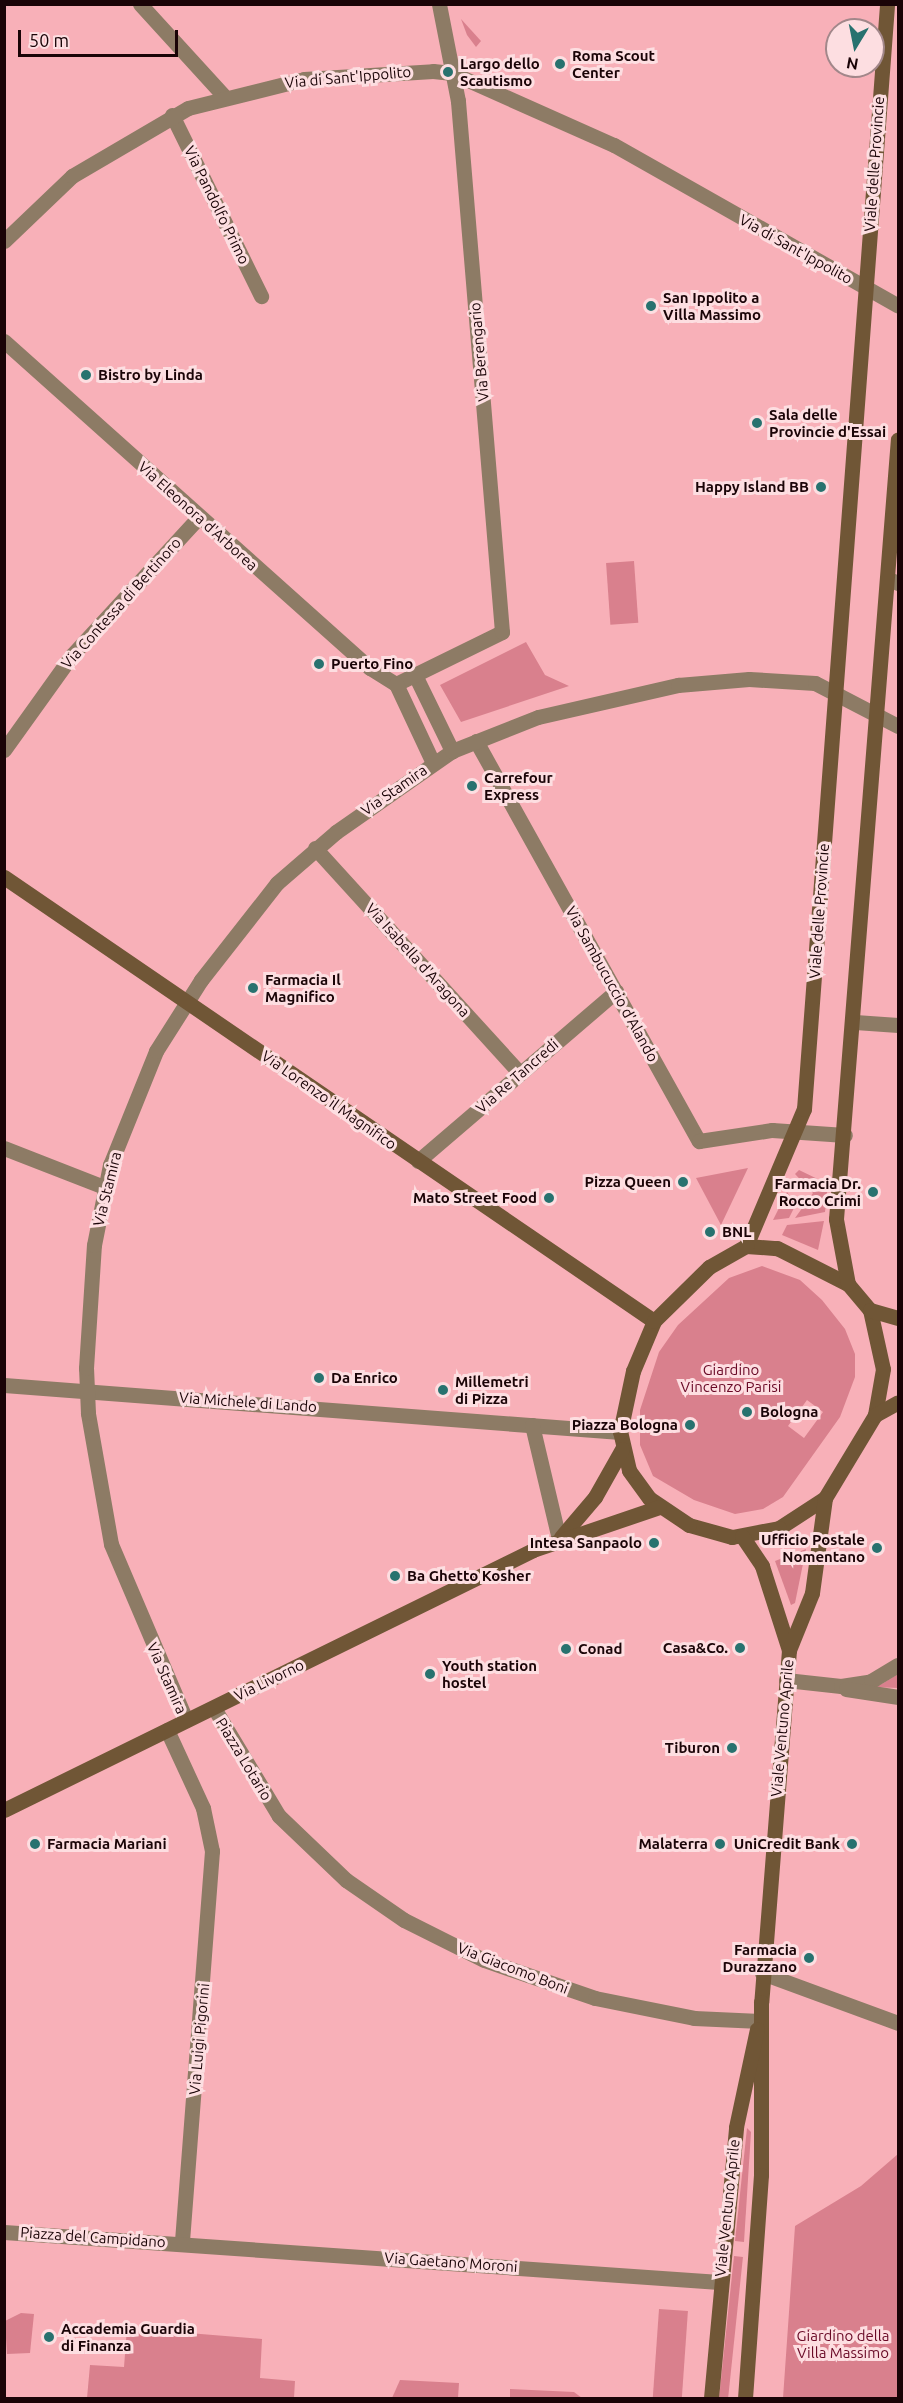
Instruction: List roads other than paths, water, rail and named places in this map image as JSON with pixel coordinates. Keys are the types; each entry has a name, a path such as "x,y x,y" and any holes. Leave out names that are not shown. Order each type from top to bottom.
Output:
{"street":[{"path":"140,4 223,95"},
{"name":"Via Berengario","path":"415,675 502,632 452,73 439,4"},
{"name":"Viale delle Provincie","path":"746,1246 804,1109 887,4"},
{"name":"Via di Sant'Ippolito","path":"4,241 72,177 172,115 223,95 321,77 452,73 614,145 865,287"},
{"name":"Via Pandolfo Primo","path":"172,115 261,296"},
{"path":"865,287 898,306"},
{"name":"Via Eleonora d'Arborea","path":"4,341 198,518 370,668 396,684"},
{"path":"848,1284 836,1232 855,1022 878,715 894,581 898,439"},
{"name":"Via Contessa di Bertinoro","path":"4,750 72,656 198,518"},
{"path":"433,763 396,684 415,675 452,751"},
{"name":"Via Stamira","path":"186,1720 111,1544 86,1390 89,1292 104,1187 141,1084 187,1001 241,926 315,848 452,751 564,708 725,679 800,681 835,691"},
{"path":"835,691 898,726"},
{"name":"Via Sambucuccio d'Alando","path":"476,741 699,1141 797,1129"},
{"name":"Via Isabella d'Aragona","path":"315,848 520,1073"},
{"name":"Via Lorenzo il Magnifico","path":"4,878 654,1321"},
{"name":"Via Re Tancredi","path":"418,1161 615,991"},
{"path":"855,1022 898,1025"},
{"path":"797,1129 845,1135"},
{"path":"4,1148 104,1187"},
{"path":"789,1650 812,1593 825,1498 875,1415 882,1356 870,1310 848,1284 777,1248 746,1246 704,1271 654,1321 629,1382 620,1432 622,1449 634,1478 658,1507 709,1533 742,1536 786,1525 825,1498"},
{"path":"870,1310 898,1318"},
{"name":"Via Michele di Lando","path":"4,1385 532,1425"},
{"path":"875,1415 898,1402"},
{"path":"559,1539 532,1425 620,1432"},
{"path":"559,1539 595,1497 622,1449"},
{"path":"559,1539 658,1507"},
{"path":"742,1536 762,1566 789,1650"},
{"name":"Via Livorno","path":"4,1810 559,1539"},
{"name":"Viale Ventuno Aprile","path":"745,2398 761,2175 762,1973 789,1650"},
{"path":"841,1686 871,1681 898,1665"},
{"path":"786,1680 841,1686 898,1696"},
{"name":"Piazza Lotario","path":"214,1708 274,1809"},
{"name":"Via Luigi Pigorini","path":"167,1730 210,1834 182,2243"},
{"name":"Via Giacomo Boni","path":"274,1809 376,1903 484,1960 637,2008 760,2021"},
{"path":"762,1973 898,2023"},
{"name":"Viale Ventuno Aprile","path":"711,2398 719,2282 738,2114 760,2021"},
{"name":"Piazza del Campidano","path":"4,2232 182,2243"},
{"name":"Via Gaetano Moroni","path":"182,2243 719,2282"}],"place":[{"name":"Roma Scout Center","path":"560,64"},
{"name":"Largo dello Scautismo","path":"448,72"},
{"name":"San Ippolito a Villa Massimo","path":"651,306"},
{"name":"Bistro by Linda","path":"86,375"},
{"name":"Sala delle Provincie d'Essai","path":"757,423"},
{"name":"Happy Island BB","path":"821,487"},
{"name":"Puerto Fino","path":"319,664"},
{"name":"Carrefour Express","path":"472,786"},
{"name":"Farmacia Il Magnifico","path":"253,988"},
{"name":"Pizza Queen","path":"683,1182"},
{"name":"Farmacia Dr. Rocco Crimi","path":"873,1192"},
{"name":"Mato Street Food","path":"549,1198"},
{"name":"BNL","path":"710,1232"},
{"name":"Da Enrico","path":"319,1378"},
{"name":"Millemetri di Pizza","path":"443,1390"},
{"name":"Bologna","path":"747,1412"},
{"name":"Piazza Bologna","path":"690,1425"},
{"name":"Intesa Sanpaolo","path":"654,1543"},
{"name":"Ufficio Postale Nomentano","path":"877,1548"},
{"name":"Ba Ghetto Kosher","path":"395,1576"},
{"name":"Casa&Co.","path":"740,1648"},
{"name":"Conad","path":"566,1649"},
{"name":"Youth station hostel","path":"430,1674"},
{"name":"Tiburon","path":"732,1748"},
{"name":"Farmacia Mariani","path":"35,1844"},
{"name":"Malaterra","path":"720,1844"},
{"name":"UniCredit Bank","path":"852,1844"},
{"name":"Farmacia Durazzano","path":"809,1958"},
{"name":"Accademia Guardia di Finanza","path":"49,2337"}],"park label":[{"name":"Giardino Vincenzo Parisi","path":"731,1378"},
{"name":"Giardino della Villa Massimo","path":"843,2344"}]}
